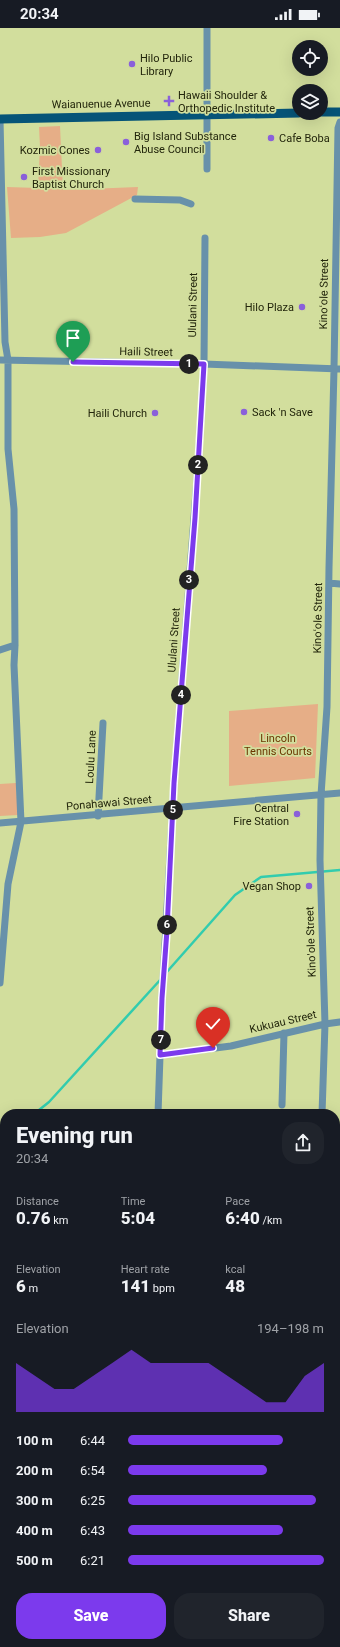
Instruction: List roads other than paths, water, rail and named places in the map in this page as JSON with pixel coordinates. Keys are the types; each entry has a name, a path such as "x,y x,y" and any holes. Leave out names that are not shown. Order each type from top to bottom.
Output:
{"main road":[{"name":"Waianuenue Avenue","path":"0,119 292,112"},
{"path":"328,112 340,112"}],"street":[{"path":"207,28 207,169"},
{"path":"0,119 5,342 8,360 8,449 14,509 14,665 21,822 8,884 0,983"},
{"name":"Kinoʻole Street","path":"322,1109 325,1024 320,860 327,707 329,583 337,369 338,128 340,122"},
{"path":"135,199 180,200 192,204"},
{"name":"Ululani Street","path":"158,1109 162,998 173,808 188,587 195,518 204,364 205,238"},
{"name":"Haili Street","path":"0,360 204,364 337,369"},
{"path":"329,583 340,584"},
{"path":"0,650 15,645"},
{"name":"Loulu Lane","path":"98,816 104,723"},
{"name":"Ponahawai Street","path":"0,824 340,793"},
{"name":"Kukuau Street","path":"160,1055 231,1046 284,1033 340,1022"},
{"path":"282,1105 284,1033"}],"waterway":[{"path":"165,974 235,895 261,877 340,870"},
{"path":"40,1109 49,1102 161,979"}],"place":[{"name":"Hilo Public Library","path":"132,64"},
{"name":"Hawaii Shoulder & Orthopedic Institute","path":"169,101"},
{"name":"Cafe Boba","path":"271,138"},
{"name":"Big Island Substance Abuse Council","path":"126,142"},
{"name":"Kozmic Cones","path":"98,150"},
{"name":"First Missionary Baptist Church","path":"24,177"},
{"name":"Hilo Plaza","path":"302,307"},
{"name":"Sack 'n Save","path":"244,412"},
{"name":"Haili Church","path":"155,413"},
{"name":"Central Fire Station","path":"297,814"},
{"name":"Vegan Shop","path":"309,886"}],"park label":[{"name":"Lincoln Tennis Courts","path":"278,744"}]}
